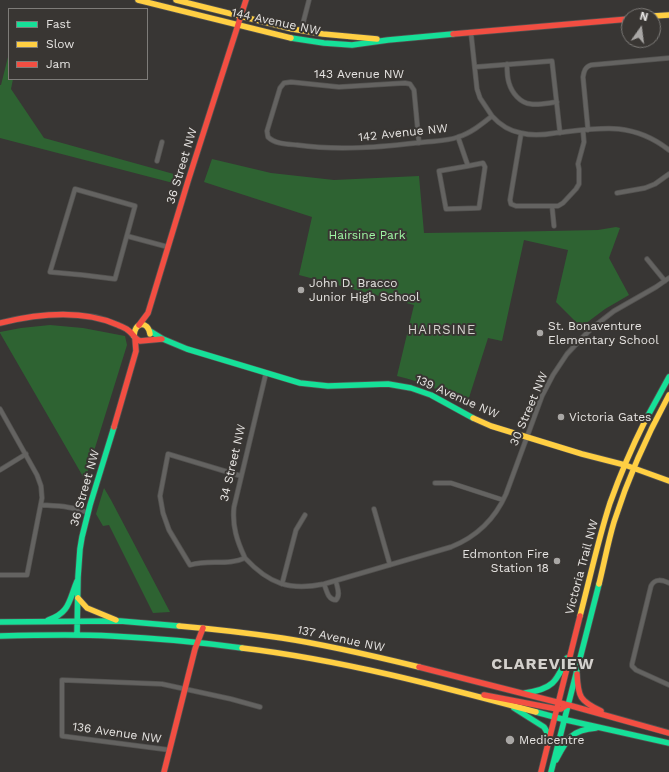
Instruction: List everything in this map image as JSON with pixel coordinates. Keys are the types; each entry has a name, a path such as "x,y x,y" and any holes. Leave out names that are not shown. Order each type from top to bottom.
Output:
{"main road":[{"name":"144 Avenue NW","path":"138,0 286,38 352,45 388,40 621,19"},
{"name":"144 Avenue NW","path":"176,0 301,31 388,40"},
{"name":"36 Street NW","path":"138,325 148,313 246,0"},
{"name":"36 Street NW","path":"148,313 150,330"},
{"path":"0,323 33,316 74,316 98,319 121,326 129,330 134,337 140,341 144,341 149,337 150,330 145,325 121,326"},
{"path":"134,337 133,330 138,325"},
{"name":"139 Avenue NW","path":"150,330 163,339 187,349 293,381 328,386 388,384 411,388 431,395 487,424 582,454 625,465 669,481"},
{"name":"36 Street NW","path":"134,337 136,351"},
{"name":"139 Avenue NW","path":"144,341 163,339"},
{"name":"36 Street NW","path":"77,635 80,549 88,513 136,351 144,341"},
{"name":"Victoria Trail NW","path":"541,772 572,647 611,502 625,465 648,413 669,377"},
{"name":"Victoria Trail NW","path":"551,772 614,523 633,468 669,395"},
{"path":"45,622 65,611 70,602 78,577"},
{"path":"78,598 87,608 120,621"},
{"name":"137 Avenue NW","path":"0,622 120,621 203,628 283,638 360,653 436,671 522,693 558,705 567,705 669,733"},
{"path":"164,772 197,642 203,628"},
{"name":"137 Avenue NW","path":"0,636 77,635 146,638 197,642 284,654 357,667 555,717 669,743"},
{"path":"522,693 538,691 552,685 558,677 572,647"},
{"path":"577,667 578,689 583,700 589,705 616,718"},
{"path":"452,690 558,705"},
{"path":"509,705 544,727 549,741"},
{"path":"552,766 572,735 581,730 604,728"}],"street":[{"path":"301,31 309,0"},
{"path":"471,33 478,94 492,116 508,129 521,134 542,135 611,128 632,131 653,139 669,150"},
{"path":"588,130 583,77 587,67 591,65 669,58"},
{"path":"475,67 552,60 560,133"},
{"path":"507,64 511,89 521,100 531,104 556,102"},
{"name":"143 Avenue NW","path":"268,137 268,127 280,88 284,83 291,82 339,87 403,83 410,84 414,90 419,143"},
{"name":"142 Avenue NW","path":"268,137 277,142 328,148 373,148 458,138 470,132 492,116"},
{"path":"521,134 510,200 511,204 516,206 558,206 563,203 579,184 578,164 584,142 583,131"},
{"path":"458,138 468,166"},
{"path":"157,161 162,142"},
{"path":"483,163 485,167 479,208 446,209 439,171 468,166 483,163"},
{"path":"617,193 645,188 655,184 669,174"},
{"path":"74,189 135,206 127,236 115,279 50,272 74,189"},
{"path":"552,206 554,226"},
{"path":"127,236 168,247"},
{"name":"30 Street NW","path":"245,558 263,574 275,582 308,587 336,581 451,547 477,533 496,514 503,500 528,437 542,396 557,368 574,346 592,328 614,311 656,288 667,279 647,259"},
{"name":"34 Street NW","path":"245,558 240,548 233,521 234,507 266,373"},
{"path":"0,409 33,466 40,481 42,492 41,505 27,575 0,575"},
{"path":"0,470 26,454"},
{"path":"241,476 168,454 160,496 163,513 169,530 190,565 198,562 234,562 245,558"},
{"path":"435,483 451,483 503,500"},
{"path":"41,505 80,509 88,513"},
{"path":"374,509 390,564"},
{"path":"282,584 296,530 305,515"},
{"path":"669,583 661,580 655,580 651,586 632,661 632,666 634,669 669,685"},
{"path":"324,584 329,597 336,600 339,595 336,581"},
{"name":"136 Avenue NW","path":"170,750 62,736 62,680 162,684 185,689"},
{"path":"185,689 260,707"}],"green space":[{"path":"8,57 8,80 13,80 11,89 44,138 181,176 177,184 0,138 1,85"},
{"name":"Hairsine Park","path":"212,159 271,173 334,180 419,176 424,233 598,230 616,227 620,228 609,258 629,295 605,309 581,327 556,302 568,250 524,240 502,341 488,338 467,404 425,384 397,376 414,305 299,275 312,217 204,182"},
{"path":"50,325 83,328 125,336 127,345 85,480 0,333 21,328"},
{"path":"104,488 170,612 153,613 109,525 103,526 96,514"}],"traffic: fast":[{"path":"291,38 324,43 352,45 453,34"},
{"path":"150,331 163,339 187,349 300,383 328,386 388,384 411,388 431,395 473,418"},
{"path":"645,421 669,377"},
{"path":"77,635 78,577 82,537 90,505 114,427"},
{"path":"48,620 61,614 65,610 77,581"},
{"path":"551,772 599,584"},
{"path":"0,622 120,621 179,626"},
{"path":"0,636 111,636 177,640 242,648"},
{"path":"525,693 542,689 552,683 560,673 567,658"},
{"path":"514,708 544,727 547,732 548,740"},
{"path":"536,712 669,743"},
{"path":"556,760 563,746 575,733 596,728"}],"traffic: slow":[{"path":"138,0 291,38"},
{"path":"176,0 292,29 323,34 377,39"},
{"path":"661,16 669,15"},
{"path":"134,336 136,328 141,324 147,326 150,334"},
{"path":"599,584 612,530 625,489 653,426 669,395"},
{"path":"473,418 491,426 582,454 625,465 669,481"},
{"path":"580,616 610,503 626,461 645,421"},
{"path":"78,598 87,608 116,620"},
{"path":"179,626 282,638 351,651 419,667"},
{"path":"242,648 316,659 427,683 536,712"}],"traffic: jam":[{"path":"139,325 148,313 188,181 246,0"},
{"path":"453,34 621,20"},
{"path":"0,323 44,315 75,315 104,320 118,325 128,330 140,341 162,339"},
{"path":"114,427 136,351 135,338"},
{"path":"541,772 580,616"},
{"path":"164,772 195,649 203,628"},
{"path":"419,667 572,706 669,733"},
{"path":"577,674 579,693 584,701 601,711"},
{"path":"484,695 557,709 561,709 567,705"}],"place":[{"name":"John D. Bracco Junior High School","path":"301,290"},
{"name":"St. Bonaventure Elementary School","path":"540,333"},
{"name":"Victoria Gates","path":"561,417"},
{"name":"Edmonton Fire Station 18","path":"557,561"},
{"name":"Medicentre","path":"510,740"}],"district":[{"name":"HAIRSINE","path":"442,330"},
{"name":"CLAREVIEW","path":"543,664"}]}
